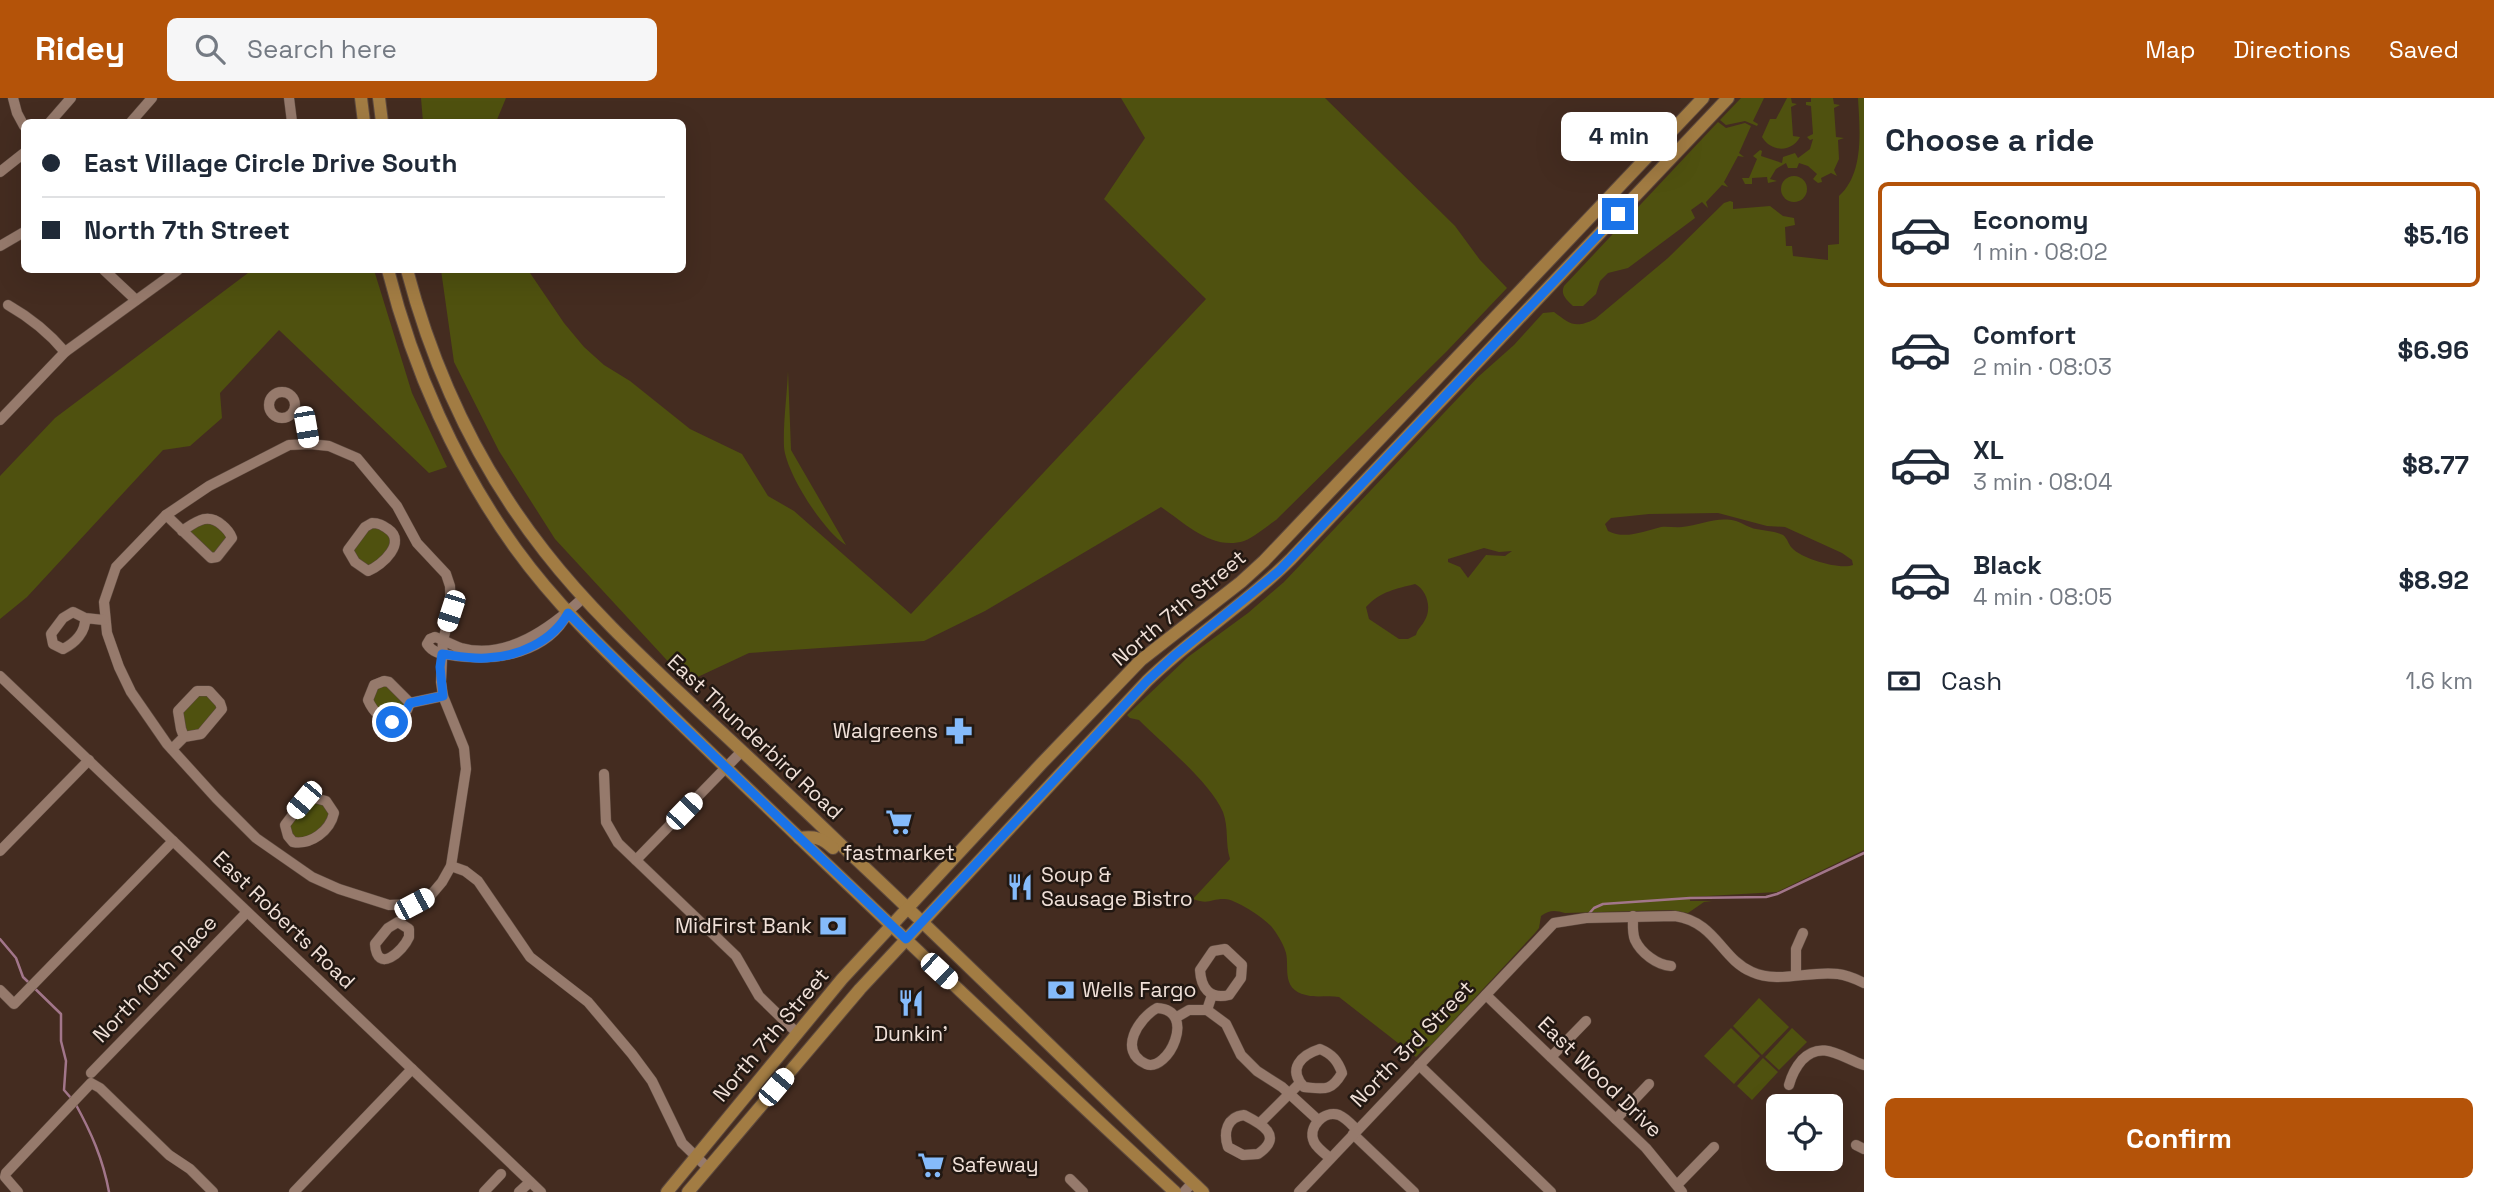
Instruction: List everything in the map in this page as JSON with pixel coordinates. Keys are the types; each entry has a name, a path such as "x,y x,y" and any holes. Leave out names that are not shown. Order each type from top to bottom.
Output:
{"main road":[{"path":"361,98 364,119"},
{"path":"379,98 382,119"},
{"name":"North 7th Street","path":"667,1192 842,979 1141,660 1264,561 1703,98"},
{"name":"North 7th Street","path":"688,1192 860,989 1153,675 1257,591 1291,559 1728,98"},
{"path":"1652,152 1665,164"},
{"name":"East Thunderbird Road","path":"389,273 414,356 460,458 517,550 568,613 891,926 1175,1192"},
{"name":"East Thunderbird Road","path":"408,273 440,372 475,445 520,517 583,597 636,651 908,908 1188,1187 1203,1192"},
{"path":"789,828 817,823"},
{"path":"799,838 822,838 851,865 869,871"}],"street":[{"path":"13,98 21,120"},
{"path":"53,119 71,98"},
{"path":"134,119 152,98"},
{"path":"289,98 292,119"},
{"path":"0,172 21,155"},
{"path":"0,246 21,234"},
{"path":"107,273 136,300"},
{"path":"2,414 65,352 174,273"},
{"path":"8,306 30,320 65,352"},
{"path":"295,408 302,416 310,444"},
{"path":"310,444 329,446 357,458 397,506 417,543 446,573 452,597 440,667 443,696 464,748 466,769 451,866 431,895 414,904 399,905 374,901 339,889 312,877 256,838 172,749 131,692 118,667 104,620 106,595 116,567 166,515 209,486 289,445 310,444"},
{"path":"166,515 182,531 211,558 217,557 232,538 220,523 211,518 203,518 182,531"},
{"path":"372,523 379,523 394,533 396,545 374,569 368,571 362,568 349,556 349,545 372,523"},
{"path":"394,533 407,526"},
{"path":"503,652 461,648 433,637 427,644 431,650 442,654 475,658 526,649 546,638 561,625 583,597"},
{"path":"85,618 104,620"},
{"name":"East Roberts Road","path":"0,676 541,1192"},
{"path":"390,682 410,703 397,721 387,721 370,707 368,696 374,685 390,682"},
{"path":"172,749 184,737 201,734 222,709 209,691 198,691 178,711 184,737"},
{"path":"410,703 443,696"},
{"path":"636,860 742,751"},
{"path":"0,851 89,760"},
{"path":"604,774 606,822 618,843 736,956 759,996 797,1033"},
{"path":"311,797 326,801 334,813 321,834 304,842 293,842 285,830 290,817 304,800 311,797"},
{"path":"0,990 14,1004 173,841"},
{"path":"282,857 293,842"},
{"path":"451,866 465,871 478,881 530,957 588,1002 652,1081 677,1135 708,1168"},
{"path":"398,922 399,905"},
{"name":"North 10th Place","path":"18,1192 5,1177 91,1078 247,912"},
{"path":"1671,966 1656,963 1641,948 1635,940 1633,916 1686,918 1696,922 1747,970 1767,976 1840,974 1864,983"},
{"name":"North 3rd Street","path":"1298,1192 1554,923 1586,918 1633,916"},
{"path":"1796,975 1796,949 1803,933"},
{"path":"1225,949 1242,965 1241,978 1228,995 1212,995 1201,982 1200,970 1213,951 1225,949"},
{"path":"1207,1010 1212,995"},
{"name":"East Wood Drive","path":"1486,995 1658,1160 1680,1189"},
{"path":"1157,1008 1168,1008 1177,1017 1178,1026 1170,1051 1164,1060 1153,1066 1143,1063 1135,1054 1131,1042 1146,1014 1157,1008"},
{"path":"1177,1017 1189,1010 1207,1010 1226,1024 1248,1062 1289,1093 1318,1121"},
{"path":"1551,1057 1586,1021"},
{"path":"1320,1049 1328,1052 1338,1062 1342,1073 1336,1084 1329,1088 1304,1087 1300,1083 1296,1077 1296,1069 1310,1052 1320,1049"},
{"path":"1789,1085 1793,1072 1814,1051 1827,1049 1864,1065"},
{"path":"1419,1065 1551,1192"},
{"path":"294,1192 412,1069"},
{"path":"91,1078 169,1155 181,1162 213,1192"},
{"path":"1260,1123 1300,1083"},
{"path":"1616,1119 1649,1084"},
{"path":"1330,1158 1314,1143 1312,1133 1318,1121 1332,1114 1342,1116 1415,1192"},
{"path":"1244,1115 1260,1123 1266,1127 1269,1136 1262,1152 1243,1155 1228,1147 1224,1133 1236,1116 1244,1115"},
{"path":"1680,1189 1714,1147"},
{"path":"487,1191 501,1174"},
{"path":"1070,1179 1083,1192"},
{"path":"519,1192 530,1182"}],"shaded area":[{"path":"421,98 506,98 497,119 423,119"},
{"path":"1121,98 1325,98 1455,226 1480,260 1507,288 1276,520 1244,541 1232,543 1210,539 1161,507 985,611 924,641 749,653 687,682 555,539 499,451 454,362 441,273 530,273 564,323 604,365 630,381 690,429 742,454 768,496 794,511 911,614 1206,299 1104,199 1145,138"},
{"path":"1741,98 1764,98 1753,121 1757,126 1745,121 1726,125 1720,120"},
{"path":"1787,98 1797,104 1791,107 1793,136 1800,137 1792,146 1781,149 1770,146 1762,137 1770,119 1776,119"},
{"path":"1811,98 1833,98 1834,104 1840,105 1834,108 1836,137 1844,138 1838,140 1839,159 1834,170 1837,176 1831,173 1821,178 1822,182 1818,183 1813,179 1817,174 1808,166 1799,163 1797,168 1788,168 1786,163 1776,169 1770,179 1777,181 1768,183 1767,177 1752,178 1752,184 1745,184 1742,178 1749,178 1757,159 1753,156 1760,150 1761,156 1782,163 1783,157 1795,153 1798,158 1810,149 1813,139 1807,137 1813,134 1811,106 1806,105 1806,102 1811,102"},
{"path":"1858,98 1864,98 1864,850 1777,892 1690,897 1690,901 1712,901 1704,902 1688,913 1671,910 1547,913 1541,916 1539,928 1535,933 1430,1046 1416,1057 1339,997 1310,996 1292,987 1283,944 1271,926 1256,914 1229,900 1206,902 1193,899 1230,859 1223,812 1208,788 1185,764 1139,720 1127,715 1188,657 1248,613 1284,582 1478,377 1514,345 1543,313 1554,312 1577,324 1595,319 1668,258 1724,203 1730,201 1733,202 1733,209 1770,206 1783,216 1794,218 1795,225 1785,227 1786,246 1792,246 1793,256 1828,260 1828,245 1839,244 1839,196 1847,187 1857,164","holes":["1718,513 1767,526 1785,527 1842,553 1852,560 1853,565 1839,566 1812,560 1792,548 1783,535 1729,520 1682,527 1661,527 1628,535 1614,534 1608,531 1605,524 1611,518 1649,514","1484,548 1499,552 1512,551 1505,556 1486,555 1468,578 1460,567 1448,562 1448,559","1415,584 1423,590 1427,600 1425,620 1416,635 1408,639 1399,639 1369,619 1366,607 1395,589"]},
{"path":"1718,122 1726,128 1745,123 1751,126 1739,153 1744,157 1738,156 1724,182 1728,187 1722,185 1706,202 1708,208 1702,202 1691,210 1695,218 1628,268 1608,273 1600,281 1596,294 1583,306 1573,306 1564,295 1564,286"},
{"path":"1794,176 1803,180 1807,189 1803,198 1794,202 1785,198 1781,189 1785,180"},
{"path":"248,273 375,273 412,393 447,467 429,473 279,330 220,393 222,418 190,446 163,450 27,597 0,619 0,476 55,418"},
{"path":"788,371 791,450 846,545 817,515 786,458 784,438"},
{"path":"203,518 231,534 217,557 182,531"},
{"path":"372,523 397,540 374,569 362,568 349,545"},
{"path":"379,682 401,693 407,710 387,721 368,696"},
{"path":"197,691 220,703 201,734 184,737 178,711"},
{"path":"311,797 332,808 321,834 298,843 285,825"},
{"path":"1759,998 1789,1027 1762,1055 1733,1026"},
{"path":"1731,1028 1760,1056 1734,1084 1704,1056"},
{"path":"1792,1028 1807,1042 1779,1070 1765,1057"},
{"path":"1763,1058 1778,1072 1752,1100 1737,1086"}],"waterway":[{"path":"1587,916 1594,908 1603,904 1690,898 1766,897 1864,853"},
{"path":"0,939 16,958 23,977 61,1014 61,1041 66,1061 64,1090 71,1098"},
{"path":"75,1103 96,1146 109,1192"}],"place":[{"name":"Walgreens","path":"959,731"},
{"name":"fastmarket","path":"899,822"},
{"name":"Soup & Sausage Bistro","path":"1020,887"},
{"name":"MidFirst Bank","path":"833,926"},
{"name":"Wells Fargo","path":"1061,990"},
{"name":"Dunkin'","path":"911,1003"},
{"name":"Safeway","path":"931,1165"}],"route":[{"path":"392,722 403,716 410,703 443,696 440,667 442,654 490,658 518,652 553,633 568,613 906,939 1147,681 1174,656 1269,581 1618,214"}]}
